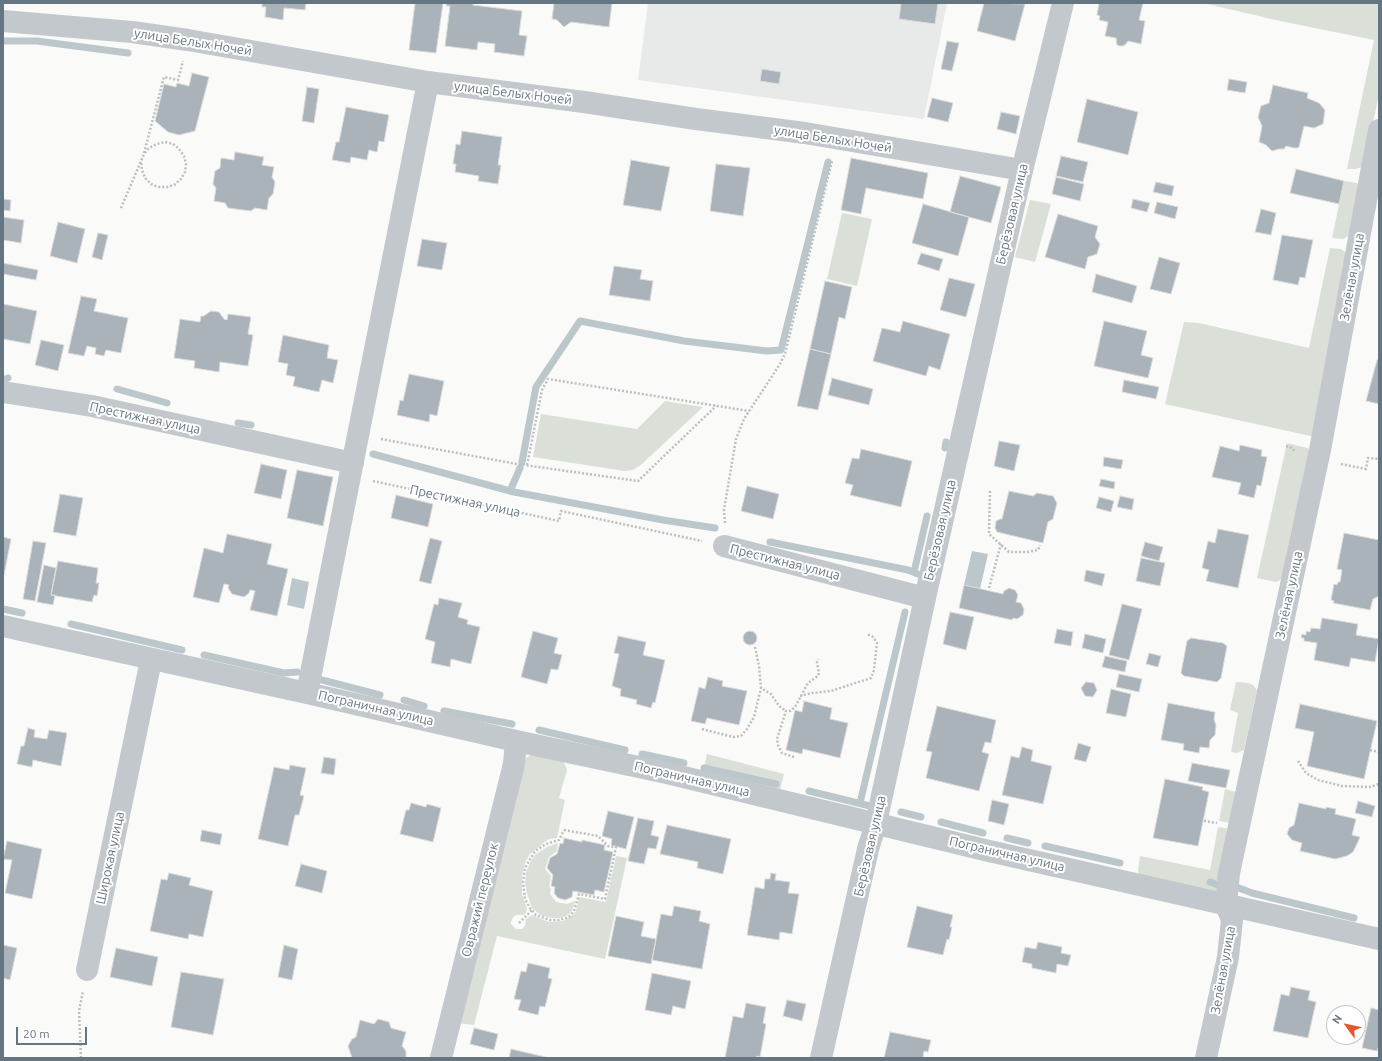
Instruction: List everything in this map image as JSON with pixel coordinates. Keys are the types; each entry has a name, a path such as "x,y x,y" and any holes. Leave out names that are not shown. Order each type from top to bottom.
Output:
{"street":[{"name":"Берёзовая улица","path":"821,1058 868,849 876,822 1022,170 1063,3"},
{"name":"улица Белых Ночей","path":"3,21 132,32 196,41 428,82 584,102 837,139 1022,170"},
{"path":"308,693 428,82"},
{"name":"Зелёная улица","path":"1206,1058 1228,957 1232,920 1226,905 1229,874 1320,450 1379,130"},
{"name":"Престижная улица","path":"3,392 92,406 353,463"},
{"name":"Престижная улица","path":"725,537 925,598"},
{"name":"Пограничная улица","path":"3,626 151,660 308,693 516,741 667,773 876,822 989,851 1379,939"},
{"name":"Широкая улица","path":"87,970 151,660"},
{"name":"Овражий переулок","path":"441,1058 514,764 516,741"}],"path":[{"path":"121,208 144,154 164,77 178,80 183,61"},
{"path":"725,537 724,510 736,439 744,419 785,354 837,139"},
{"path":"141,162 145,178 151,184 158,187 174,185 181,179 185,172 186,164 184,156 173,144 165,142 156,144 149,148 144,154"},
{"path":"527,465 542,390 548,379 749,411"},
{"path":"359,436 527,465 638,481 716,406"},
{"path":"1336,463 1366,469 1368,458 1379,459"},
{"name":"Престижная улица","path":"353,463 364,479 559,521 561,511 725,537"},
{"path":"990,491 989,534 1009,552 1027,552 1038,550 1040,545"},
{"path":"989,588 1001,544"},
{"path":"800,696 831,691 871,678 874,670 877,643 867,634"},
{"path":"702,729 733,737 741,736 747,729 754,717 761,688 759,666 755,647"},
{"path":"761,688 771,694 779,706 786,711 790,711 795,708 808,683 818,676 818,659"},
{"path":"786,711 777,739 778,745 782,753 794,757"},
{"path":"1370,750 1379,752"},
{"path":"1298,761 1306,773 1318,780 1342,786 1370,787 1379,784"},
{"path":"1204,821 1219,824"},
{"path":"564,830 598,836 608,846 616,847 605,899 579,894 574,911 569,917 559,920 542,918 536,915 532,910 524,893 523,882 525,868 529,859 535,852 546,844 560,840 564,830"},
{"path":"519,923 532,910"},
{"path":"81,1056 79,1011 87,970"}],"shaded area":[{"path":"648,3 947,3 924,119 638,80"},
{"path":"1203,3 1379,3 1379,94 1364,166 1356,169 1347,169 1374,40 1280,21"},
{"path":"1344,181 1357,183 1360,186 1352,234 1343,239 1332,238"},
{"path":"1030,200 1051,204 1035,262 1015,257"},
{"path":"842,213 872,219 857,286 827,279"},
{"path":"1330,248 1341,249 1348,254 1315,437 1165,404 1184,322 1199,323 1309,348"},
{"path":"665,401 703,407 642,464 633,470 625,471 533,457 541,414 637,429"},
{"path":"1287,443 1311,449 1297,518 1292,527 1282,579 1276,582 1257,578"},
{"path":"972,551 988,554 980,589 964,585"},
{"path":"292,578 309,582 304,609 287,605"},
{"path":"1236,682 1248,683 1253,685 1257,690 1244,750 1237,753 1231,752 1238,713 1230,710"},
{"path":"534,754 563,760 567,770 559,798 565,800 557,838 549,839 543,843 529,855 525,863 522,876 522,894 527,909 526,913 523,915 516,915 513,917 511,924 516,929 522,929 525,926 526,919 532,915 549,922 563,921 573,915 576,911 579,897 606,902 616,856 627,858 605,959 497,936 474,1025 456,1023 521,765 527,757"},
{"path":"707,754 784,774 780,790 706,776 704,768"},
{"path":"1225,789 1236,792 1230,823 1219,821"},
{"path":"1218,827 1231,829 1218,889 1212,894 1140,878 1138,870 1140,856 1210,870"},
{"path":"558,843 557,851 549,857 545,869 551,876 549,886 551,889 550,894 556,902 567,904 575,901 572,911 568,915 561,918 552,918 542,916 532,908 525,883 526,872 536,854 547,847"}],"building":[{"path":"262,3 306,3 305,10 284,8 283,20 265,17 266,7 262,7"},
{"path":"415,3 443,3 436,53 409,50"},
{"path":"447,3 473,3 473,5 522,11 519,35 527,36 524,56 494,52 495,44 478,42 477,50 445,46 450,6 446,6"},
{"path":"554,3 612,3 609,27 571,22 564,27 557,20 552,19"},
{"path":"901,3 938,3 935,24 899,19"},
{"path":"984,3 1025,4 1015,41 977,31"},
{"path":"1099,3 1143,3 1139,20 1145,21 1141,44 1128,41 1123,46 1120,46 1117,45 1116,38 1105,36 1108,22 1099,20 1100,16 1097,15"},
{"path":"947,41 959,43 952,71 941,69"},
{"path":"762,69 781,72 779,84 760,81"},
{"path":"192,73 209,77 195,131 179,135 168,132 155,121 164,84 176,87 177,83 189,86"},
{"path":"1229,79 1247,82 1245,93 1227,90"},
{"path":"1273,85 1308,93 1307,98 1319,103 1325,110 1323,124 1314,128 1304,126 1298,148 1286,146 1284,149 1272,151 1266,145 1259,142 1262,126 1258,117 1261,106 1269,103"},
{"path":"307,87 319,89 314,123 302,121"},
{"path":"932,98 953,103 948,122 927,117"},
{"path":"1087,99 1138,112 1128,155 1077,142"},
{"path":"346,107 389,115 384,142 379,141 377,152 369,150 367,160 351,157 350,163 332,160 336,142 339,142"},
{"path":"1001,112 1020,116 1016,134 997,129"},
{"path":"462,131 502,137 498,165 501,165 498,184 478,181 479,176 455,172 456,164 453,164 456,144 460,145"},
{"path":"235,152 264,157 262,165 274,167 272,177 275,182 273,194 269,198 267,210 255,208 251,211 228,208 225,203 214,201 216,188 213,184 215,171 220,168 221,158 234,160"},
{"path":"1061,156 1088,162 1083,182 1056,176"},
{"path":"851,158 928,173 923,199 866,188 861,214 841,210"},
{"path":"631,160 670,167 661,211 623,205"},
{"path":"716,164 750,168 743,216 710,211"},
{"path":"1296,169 1344,181 1339,204 1290,193"},
{"path":"960,176 1001,187 991,223 950,212"},
{"path":"1056,177 1084,184 1080,201 1052,194"},
{"path":"1156,182 1174,186 1172,196 1153,192"},
{"path":"3,199 11,200 10,211 3,210"},
{"path":"1133,199 1150,203 1147,212 1131,208"},
{"path":"1157,202 1178,207 1175,219 1154,213"},
{"path":"923,204 969,217 958,256 912,243"},
{"path":"1261,209 1276,213 1271,235 1255,232"},
{"path":"1058,214 1098,226 1095,237 1100,244 1097,254 1088,257 1085,269 1045,257"},
{"path":"3,217 24,220 21,243 3,240"},
{"path":"58,222 85,229 77,263 50,256"},
{"path":"98,233 108,235 102,260 92,257"},
{"path":"1282,235 1313,240 1305,278 1300,277 1298,285 1273,280"},
{"path":"422,239 447,243 442,270 417,266"},
{"path":"921,253 943,259 939,271 917,264"},
{"path":"1159,257 1180,263 1171,294 1150,289"},
{"path":"3,263 38,270 36,280 3,274"},
{"path":"614,266 642,270 640,279 653,281 650,301 609,295"},
{"path":"1096,274 1137,286 1132,303 1092,292"},
{"path":"949,278 975,284 966,317 940,310"},
{"path":"825,281 852,287 845,319 839,317 831,354 810,349"},
{"path":"81,296 97,299 94,311 128,318 121,353 106,350 104,356 95,354 96,348 87,346 84,356 68,353"},
{"path":"3,304 37,311 30,344 3,339"},
{"path":"211,311 219,312 224,319 227,320 228,314 251,317 248,334 253,335 248,366 220,362 219,372 194,368 195,361 174,358 180,319 200,322 201,316 204,316"},
{"path":"903,321 950,334 940,370 929,366 926,376 873,361 882,328 900,332"},
{"path":"1104,321 1147,331 1141,355 1153,358 1148,378 1094,366"},
{"path":"283,335 329,345 327,358 338,360 333,383 322,380 319,392 293,386 295,377 286,375 288,364 278,362"},
{"path":"41,340 64,345 58,371 35,365"},
{"path":"810,349 831,354 818,410 797,406"},
{"path":"1377,360 1379,360 1379,404 1366,401"},
{"path":"409,374 444,381 437,416 430,414 429,422 397,415 400,400 403,401"},
{"path":"832,378 873,389 869,405 828,395"},
{"path":"1124,380 1159,387 1156,399 1122,392"},
{"path":"999,441 1020,445 1014,471 994,466"},
{"path":"1240,445 1262,450 1261,456 1267,457 1261,486 1257,485 1254,498 1238,494 1241,483 1212,477 1220,446 1239,451"},
{"path":"861,449 912,461 901,507 850,495 853,485 845,483 852,458 859,459"},
{"path":"1104,457 1123,460 1121,469 1103,466"},
{"path":"261,464 287,470 281,499 254,493"},
{"path":"297,470 333,477 323,526 287,518"},
{"path":"1101,479 1115,482 1114,489 1099,486"},
{"path":"747,486 779,494 773,519 741,511"},
{"path":"1009,491 1033,496 1037,493 1053,496 1057,503 1053,519 1048,522 1043,543 997,532 995,528 996,521 1002,519"},
{"path":"60,494 83,498 76,536 53,532"},
{"path":"396,495 433,504 428,527 391,518"},
{"path":"1120,496 1134,499 1132,510 1117,507"},
{"path":"1099,497 1114,501 1111,512 1096,508"},
{"path":"1218,529 1249,535 1238,588 1206,581 1209,570 1202,568 1208,541 1215,543"},
{"path":"1344,533 1379,540 1379,596 1373,599 1370,610 1333,603 1334,601 1331,600 1334,584 1337,585 1338,582 1340,582 1342,570 1337,569"},
{"path":"227,534 272,544 267,564 288,569 277,616 250,610 255,591 250,590 244,597 232,594 228,588 229,585 224,584 219,603 193,597 204,548 223,553"},
{"path":"3,537 11,539 4,575 3,575"},
{"path":"430,538 442,541 431,584 419,581"},
{"path":"33,541 46,543 35,601 23,599"},
{"path":"1145,542 1163,547 1159,561 1141,556"},
{"path":"1141,558 1165,563 1160,586 1136,581"},
{"path":"58,561 98,568 96,583 99,583 97,596 94,595 92,602 51,595"},
{"path":"44,565 56,568 51,595 55,595 53,605 37,602"},
{"path":"1086,570 1105,574 1102,586 1084,581"},
{"path":"964,585 1003,594 1004,591 1009,588 1015,590 1018,595 1016,602 1021,603 1024,609 1023,615 1017,619 1013,618 1012,620 959,608"},
{"path":"439,598 462,603 458,617 468,620 467,624 480,627 471,664 451,659 450,667 431,663 435,642 425,639 434,604 438,605"},
{"path":"1122,604 1142,609 1129,660 1109,655"},
{"path":"950,612 974,617 966,650 943,644"},
{"path":"1322,618 1358,624 1356,635 1379,639 1375,662 1351,658 1349,667 1314,660 1317,643 1304,641 1304,638 1301,638 1302,634 1306,635 1306,631 1310,632 1311,628 1320,629"},
{"path":"1057,629 1073,632 1071,646 1054,643"},
{"path":"533,631 558,638 554,653 562,655 558,670 551,669 547,684 521,677"},
{"path":"747,631 753,631 757,635 757,641 753,645 747,645 743,641 743,635"},
{"path":"1085,634 1106,639 1103,653 1082,648"},
{"path":"618,636 646,642 643,655 665,660 655,703 653,702 651,708 636,704 637,700 620,696 621,689 612,686 619,654 614,653"},
{"path":"1191,638 1223,643 1227,646 1221,678 1217,682 1184,676 1181,673 1187,641"},
{"path":"1149,653 1161,656 1158,667 1146,664"},
{"path":"1105,656 1127,661 1125,672 1102,667"},
{"path":"1119,674 1142,679 1139,692 1116,687"},
{"path":"708,677 723,681 722,686 747,691 739,725 707,718 705,724 691,721 699,687 705,689"},
{"path":"1086,682 1094,683 1097,690 1093,697 1085,696 1081,688"},
{"path":"1111,689 1131,694 1126,717 1106,713"},
{"path":"804,701 832,708 830,719 848,723 840,758 803,749 802,754 786,750 795,710 802,712"},
{"path":"1168,703 1215,712 1215,735 1210,740 1209,748 1200,747 1199,753 1183,750 1184,744 1161,740"},
{"path":"1300,704 1377,721 1364,779 1307,766 1314,732 1295,728"},
{"path":"937,706 996,720 991,743 985,742 982,752 989,754 979,791 926,778 932,752 926,751"},
{"path":"28,728 35,730 34,737 47,739 49,730 67,733 61,766 33,760 32,767 17,764 21,746 24,746"},
{"path":"1078,743 1091,747 1086,762 1074,759"},
{"path":"1022,747 1033,750 1031,761 1052,766 1043,804 1002,795 1011,756 1019,758"},
{"path":"324,757 336,759 334,775 321,773"},
{"path":"1192,763 1230,770 1226,788 1188,781"},
{"path":"290,765 306,768 300,795 304,796 299,815 295,815 288,846 258,839 274,767 289,770"},
{"path":"1165,779 1203,787 1202,790 1209,792 1198,846 1153,838"},
{"path":"992,800 1009,804 1004,825 988,821"},
{"path":"1358,801 1375,806 1372,817 1355,813"},
{"path":"411,803 426,807 427,804 441,808 433,842 400,834 406,810 409,810"},
{"path":"1299,803 1326,809 1326,807 1336,809 1335,814 1356,819 1352,835 1360,837 1353,852 1347,856 1335,859 1300,851 1302,843 1292,840 1287,834 1289,828 1294,825"},
{"path":"608,811 634,817 626,849 611,845 612,839 602,836"},
{"path":"638,818 654,821 651,835 659,837 656,849 648,848 644,864 628,861"},
{"path":"667,825 731,839 723,874 697,868 698,862 660,854"},
{"path":"202,830 222,834 220,845 200,841"},
{"path":"564,838 605,845 604,850 613,852 604,892 595,890 594,895 573,891 572,897 565,900 558,898 554,893 555,887 551,886 553,875 547,868 550,858 557,854 560,843 563,844"},
{"path":"7,841 42,849 32,899 5,893 12,860 3,859"},
{"path":"301,864 327,871 322,893 295,886"},
{"path":"169,873 191,878 189,885 213,891 203,937 189,934 188,939 150,931 161,879 167,880"},
{"path":"771,873 776,874 775,880 790,882 788,893 799,894 792,934 780,932 779,940 747,935 755,887 764,889 765,879 770,879"},
{"path":"674,906 701,911 699,921 710,924 702,969 652,960 661,914 672,916"},
{"path":"917,906 953,915 949,940 947,939 943,955 907,947"},
{"path":"616,916 644,922 641,936 656,939 651,964 608,956"},
{"path":"1038,942 1062,947 1061,953 1071,955 1068,966 1057,964 1056,973 1032,968 1032,964 1022,962 1025,947 1036,949"},
{"path":"3,945 17,948 10,980 3,978"},
{"path":"284,945 298,949 292,980 278,977"},
{"path":"116,948 158,957 152,986 110,977"},
{"path":"528,963 550,968 548,978 552,979 545,1007 540,1006 538,1015 518,1010 521,1000 514,999 521,971 526,972"},
{"path":"181,972 224,979 213,1035 171,1027"},
{"path":"652,973 691,981 685,1009 673,1006 671,1015 645,1010"},
{"path":"1291,987 1310,991 1308,1000 1316,1002 1308,1038 1273,1031 1281,994 1289,996"},
{"path":"787,1000 806,1004 802,1021 783,1016"},
{"path":"746,1003 766,1007 763,1023 766,1024 760,1057 725,1058 733,1016 743,1018"},
{"path":"1371,1008 1379,1010 1379,1046 1377,1051 1362,1048 1363,1045 1366,1045 1366,1030"},
{"path":"378,1019 389,1022 391,1028 406,1032 402,1046 406,1051 406,1058 352,1058 348,1046 352,1039 356,1037 360,1020 374,1024"},
{"path":"474,1028 498,1034 494,1050 470,1044"},
{"path":"890,1032 931,1040 928,1052 924,1051 923,1058 884,1058"},
{"path":"511,1049 550,1058 509,1058"}],"waterway":[{"path":"3,41 37,41 128,53"},
{"path":"522,462 536,387 580,321 684,341 767,351 781,350 828,162"},
{"path":"3,380 8,378"},
{"path":"117,389 167,403"},
{"path":"238,423 251,425"},
{"path":"945,448 946,442"},
{"path":"373,454 514,492 663,520 715,528"},
{"path":"510,491 520,468"},
{"path":"914,572 927,516"},
{"path":"770,542 908,570 918,574"},
{"path":"3,609 22,613"},
{"path":"860,803 905,612"},
{"path":"71,624 182,650"},
{"path":"204,655 284,673 297,672"},
{"path":"322,680 380,695"},
{"path":"404,700 424,706"},
{"path":"444,711 512,724"},
{"path":"539,730 625,750"},
{"path":"642,754 684,763"},
{"path":"704,768 776,784"},
{"path":"809,791 870,806"},
{"path":"901,812 921,817"},
{"path":"941,822 983,833"},
{"path":"1007,838 1028,843"},
{"path":"1045,846 1120,863"},
{"path":"1210,882 1218,885"},
{"path":"1239,888 1252,893 1354,918"}]}
